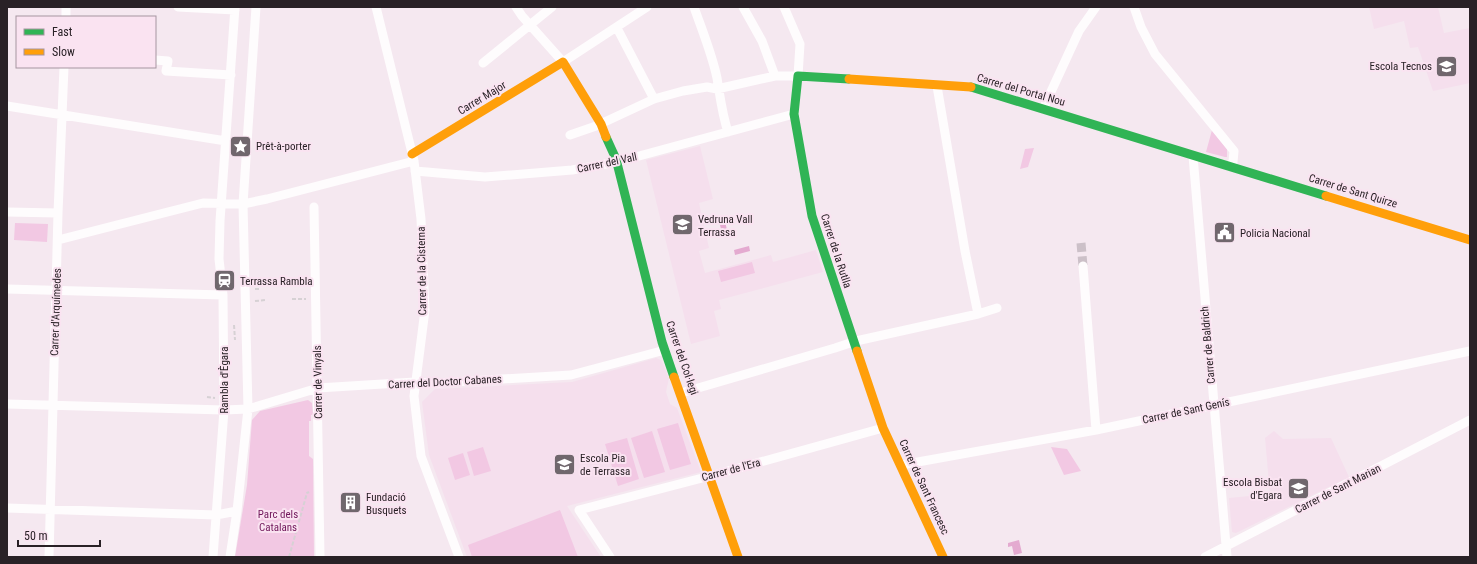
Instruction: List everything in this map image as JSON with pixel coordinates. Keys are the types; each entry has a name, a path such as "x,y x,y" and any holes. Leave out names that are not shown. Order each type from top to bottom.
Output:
{"street":[{"path":"178,7 235,8"},
{"name":"Rambla d'Ègara","path":"230,557 237,511 248,409 242,204 256,7"},
{"name":"Carrer de la Cisterna","path":"376,7 416,171 421,219 425,310 414,396 421,456 459,557"},
{"path":"516,7 564,66"},
{"path":"483,63 552,7"},
{"name":"Carrer Major","path":"413,157 564,66 647,7"},
{"path":"694,7 704,34 717,79 717,89 728,132"},
{"path":"743,7 762,41 775,76"},
{"path":"570,135 601,124 654,99 708,87 717,89 775,76 798,76 800,44 784,7"},
{"path":"1043,109 1079,31 1096,7"},
{"path":"1134,7 1141,27 1155,54 1234,151 1233,162 1230,166"},
{"name":"Rambla d'Ègara","path":"213,557 224,410 223,295 219,259 221,203 235,8"},
{"path":"617,28 654,99"},
{"path":"156,60 168,61 166,71 231,75"},
{"name":"Carrer del Col·legi","path":"564,66 601,124 617,162 665,350 738,557"},
{"name":"Carrer d'Arquímedes","path":"49,557 58,213 64,68"},
{"name":"Carrer del Portal Nou","path":"798,76 973,87 1193,156 1230,166"},
{"name":"Carrer de la Rutlla","path":"798,76 794,114 812,216 883,428"},
{"path":"938,86 965,251 978,314"},
{"path":"7,106 226,141"},
{"name":"Carrer del Vall","path":"416,171 485,177 572,170 617,162 794,114"},
{"name":"Carrer de Baldrich","path":"1193,156 1228,557"},
{"path":"58,240 202,203 242,204 281,196 413,157"},
{"name":"Carrer de Sant Quirze","path":"1230,166 1470,240"},
{"name":"Carrer de Vinyals","path":"314,207 320,557"},
{"path":"7,212 58,213"},
{"path":"1083,266 1096,430"},
{"path":"9,289 223,295"},
{"path":"681,395 854,342 978,314 997,308"},
{"name":"Carrer del Doctor Cabanes","path":"7,404 224,410 248,409 318,388 571,375 665,350"},
{"name":"Carrer de Sant Genís","path":"901,465 1096,430 1470,352"},
{"name":"Carrer de Sant Marian","path":"1205,557 1470,420"},
{"name":"Carrer de Sant Francesc","path":"883,428 943,557"},
{"name":"Carrer de l'Era","path":"610,557 579,510 710,476 883,428"},
{"path":"7,508 216,515 237,511"}],"path":[{"path":"254,289 261,289"},
{"path":"292,299 311,299"},
{"path":"254,301 266,300"},
{"path":"234,325 235,340"},
{"path":"208,397 216,398 216,395"},
{"path":"289,557 307,493 312,491"}],"shaded area":[{"name":"Escola Tecnos","path":"1369,7 1438,7 1444,33 1470,28 1470,83 1433,91 1418,47 1410,48 1404,21 1374,29"},
{"name":"Vedruna Vall Terrassa","path":"700,146 713,199 699,203 709,248 699,251 705,273 771,255 773,262 816,250 823,272 719,300 721,309 714,311 720,336 691,344 646,160"},
{"path":"724,216 728,235 723,237 718,217"},
{"path":"749,246 750,251 735,255 734,250"},
{"name":"Escola Pia de Terrassa","path":"656,358 661,360 669,378 666,392 670,404 677,408 701,472 567,506 601,557 467,557 429,455 422,402 435,389 572,382"},
{"name":"Escola Bisbat d'Egara","path":"1274,431 1283,439 1331,438 1349,477 1236,533 1232,532 1229,498 1270,494 1265,438"},
{"path":"1019,540 1022,553 1014,555 1012,546 1008,547 1008,543"}],"green space":[{"path":"1212,130 1227,149 1227,157 1206,152"},
{"path":"1034,148 1028,167 1020,169 1025,149"},
{"path":"15,223 48,224 47,242 14,240"},
{"path":"752,262 755,273 721,282 718,271"},
{"name":"Parc dels Catalans","path":"308,400 312,403 313,415 311,415 311,421 309,421 309,456 313,459 314,557 235,557 247,485 252,420 260,411"},
{"path":"678,423 691,464 670,470 657,429"},
{"path":"652,431 665,472 644,478 631,438"},
{"path":"627,438 639,479 618,486 605,444"},
{"path":"483,447 491,471 474,476 467,452"},
{"path":"1051,447 1067,449 1081,471 1064,475"},
{"path":"463,453 470,475 455,480 448,458"},
{"path":"560,510 578,557 472,557 468,545"}],"tunnel":[{"path":"1081,243 1083,266"}],"traffic: fast":[{"path":"849,79 798,76 794,114 812,216 857,351"},
{"path":"971,87 1326,196"},
{"path":"606,137 616,159 662,342 674,377"}],"traffic: slow":[{"path":"412,154 563,62 601,124 606,137"},
{"path":"849,79 971,87"},
{"path":"1326,196 1470,240"},
{"path":"857,351 883,428 943,557"},
{"path":"674,377 738,557"}],"place":[{"name":"Escola Tecnos","path":"1447,66"},
{"name":"Prêt-à-porter","path":"241,146"},
{"name":"Vedruna Vall Terrassa","path":"683,225"},
{"name":"Policia Nacional","path":"1224,233"},
{"name":"Terrassa Rambla","path":"224,281"},
{"name":"Escola Pia de Terrassa","path":"565,464"},
{"name":"Escola Bisbat d'Egara","path":"1298,488"},
{"name":"Fundació Busquets","path":"350,503"}]}
